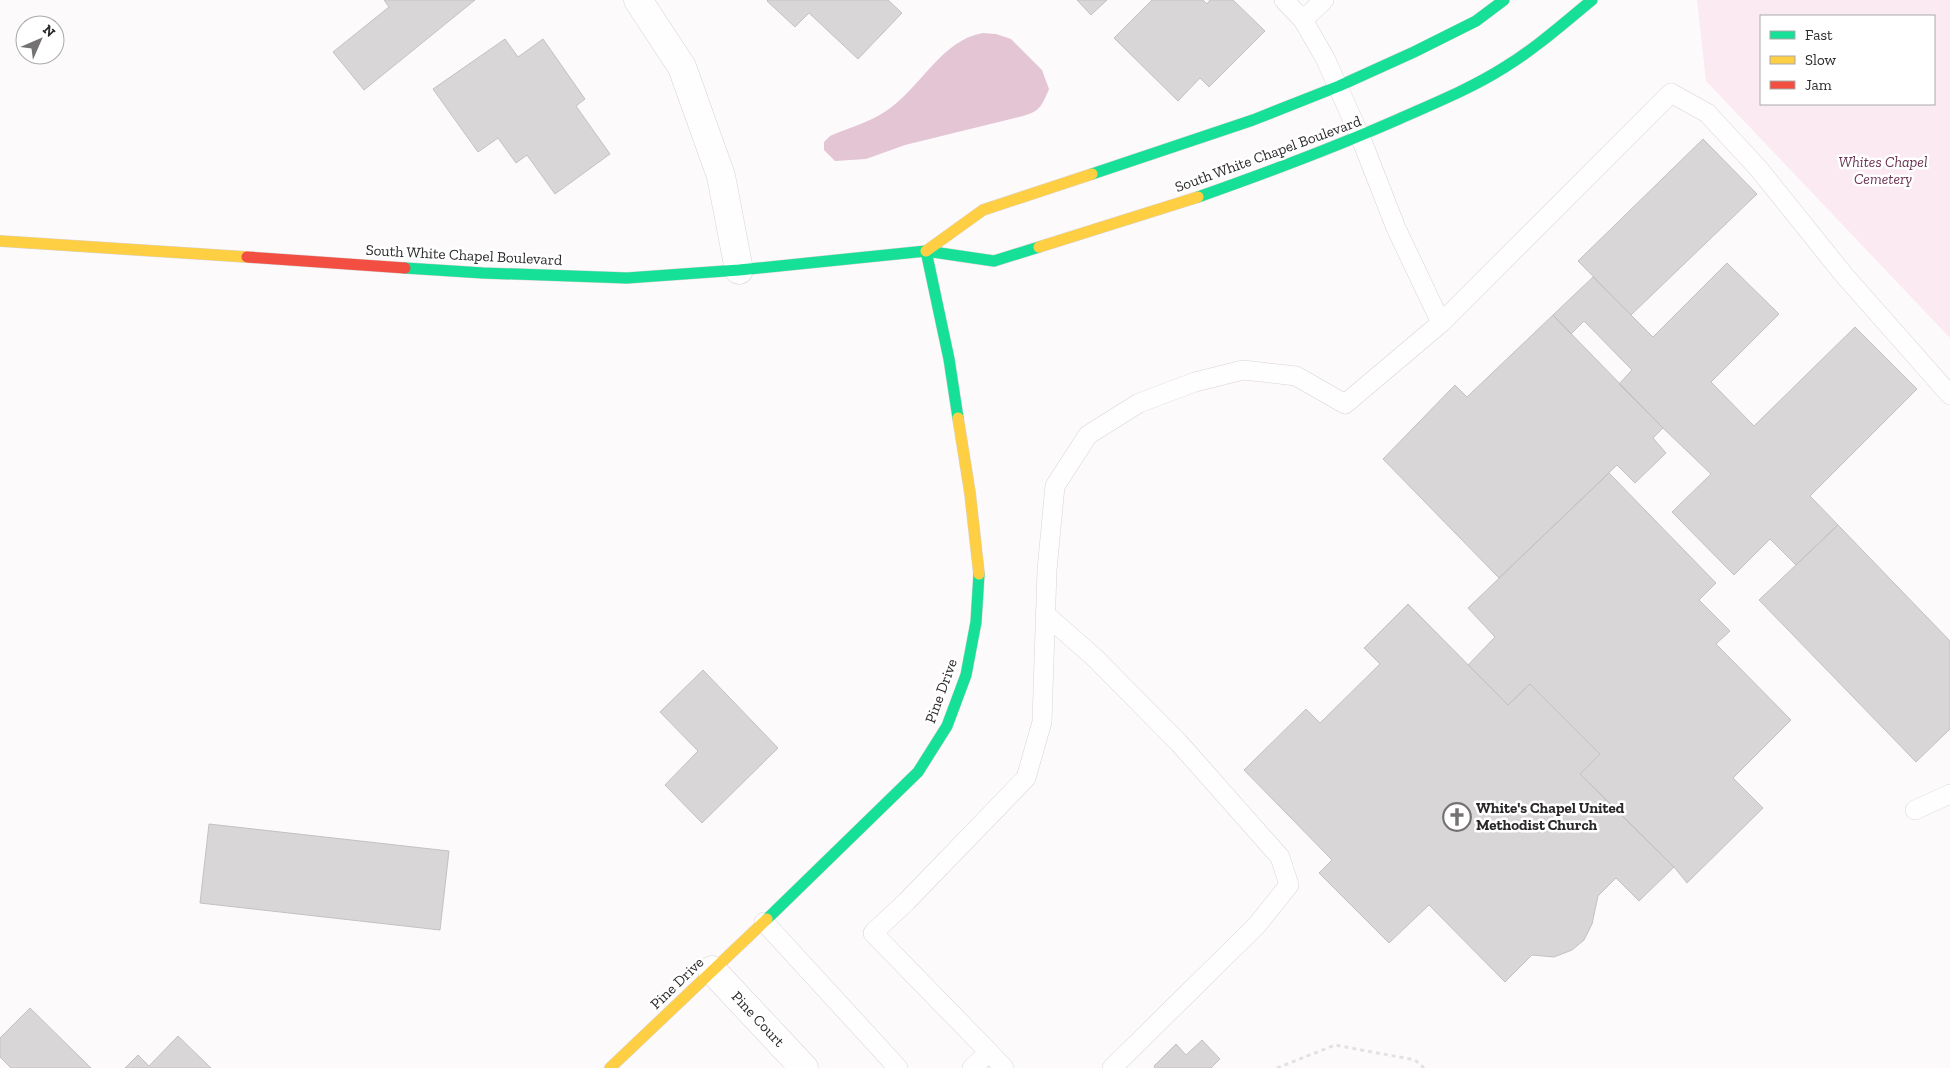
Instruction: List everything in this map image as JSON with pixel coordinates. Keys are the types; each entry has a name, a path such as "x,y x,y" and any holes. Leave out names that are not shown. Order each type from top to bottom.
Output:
{"main road":[{"path":"926,252 983,210 1253,120 1339,86 1476,21 1504,0"},
{"name":"South White Chapel Boulevard","path":"0,241 482,273 627,278 739,270 926,252 994,260 1157,211 1272,171 1360,136 1438,102 1505,67 1566,22 1592,0"},
{"name":"Pine Drive","path":"610,1068 918,772 947,726 966,675 976,622 979,566 970,493 949,359 926,252"}],"street":[{"path":"638,0 682,67 721,176 739,270"},
{"name":"Pine Court","path":"712,970 804,1068"}],"lane":[{"path":"1284,0 1303,20 1339,86 1396,228 1441,323"},
{"path":"1303,20 1324,0"},
{"path":"1004,1068 873,933 907,901 1026,778 1042,722 1047,570 1055,486 1088,435 1139,403 1195,382 1243,370 1296,376 1345,404 1441,323 1671,93 1707,113 1758,168 1844,275 1950,395"},
{"path":"1045,614 1095,658 1179,743 1280,857 1289,885 1257,925 1112,1068"},
{"path":"1915,810 1950,794"},
{"path":"764,922 898,1068"},
{"path":"972,1068 989,1052"}],"path":[{"path":"1277,1068 1334,1046 1416,1060 1424,1068"}],"green space":[{"name":"Whites Chapel Cemetery","path":"1697,0 1950,0 1950,338 1706,81"}],"shaded area":[{"path":"983,33 996,34 1011,39 1042,70 1049,89 1042,103 1034,112 905,145 866,159 835,161 824,150 824,142 830,136 866,122 886,111 898,102 955,45 968,37"}],"building":[{"path":"384,0 475,0 364,90 333,52 389,7"},
{"path":"768,0 888,0 902,13 858,59 809,13 795,27"},
{"path":"1077,0 1107,0 1091,15"},
{"path":"1152,0 1203,0 1207,4 1210,0 1233,0 1265,31 1209,87 1200,78 1178,101 1114,38"},
{"path":"505,39 518,57 543,39 585,99 576,106 610,154 555,194 527,155 516,163 498,138 478,152 433,89"},
{"path":"1703,139 1757,194 1631,315 1578,261"},
{"path":"1727,263 1779,314 1711,382 1754,426 1855,327 1917,389 1810,496 1838,525 1796,565 1770,539 1734,575 1672,512 1711,474 1619,384 1632,370 1584,321 1571,334 1553,315 1593,277 1653,337"},
{"path":"1553,315 1663,428 1653,438 1666,453 1635,483 1617,465 1499,578 1383,459 1455,385 1467,397"},
{"path":"1609,473 1716,583 1699,600 1730,631 1716,644 1791,720 1733,778 1763,808 1687,883 1674,867 1580,774 1600,754 1530,684 1508,705 1468,665 1495,637 1468,608"},
{"path":"1838,525 1950,641 1950,729 1916,762 1759,600"},
{"name":"White's Chapel United Methodist Church","path":"1408,604 1508,705 1530,684 1600,754 1580,774 1674,867 1639,901 1616,878 1598,896 1592,924 1584,940 1572,950 1554,957 1532,955 1505,982 1429,905 1389,943 1319,873 1332,860 1244,770 1306,709 1320,723 1380,664 1364,648"},
{"path":"703,670 778,748 702,823 665,785 698,751 660,712"},
{"path":"209,824 449,851 440,930 200,903"},
{"path":"30,1008 91,1068 11,1068 0,1057 0,1038"},
{"path":"178,1036 211,1068 125,1068 138,1055 149,1066"},
{"path":"1202,1040 1220,1059 1211,1068 1155,1068 1154,1066 1176,1044 1186,1055"}],"traffic: fast":[{"path":"1092,174 1253,120 1339,86 1476,21 1504,0"},
{"path":"1198,197 1349,140 1466,88 1492,75 1528,52 1592,0"},
{"path":"405,268 627,278 739,270 926,251 994,261 1039,247"},
{"path":"926,251 949,359 958,418"},
{"path":"767,919 918,772 947,726 966,675 976,622 979,574"}],"traffic: slow":[{"path":"926,251 983,210 1092,174"},
{"path":"1039,247 1198,197"},
{"path":"0,241 247,257"},
{"path":"958,418 970,493 979,574"},
{"path":"610,1068 767,919"}],"traffic: jam":[{"path":"247,257 405,268"}],"place":[{"name":"White's Chapel United Methodist Church","path":"1457,817"}]}
